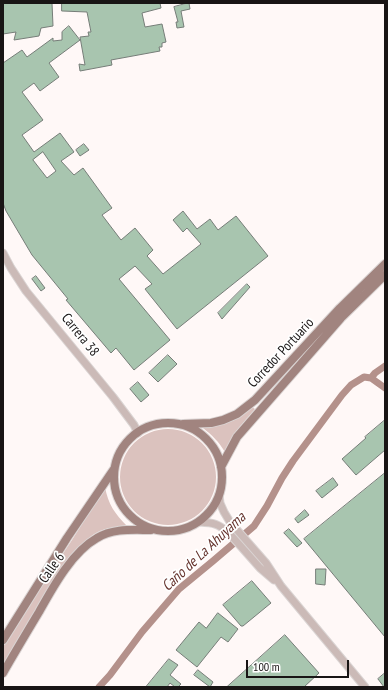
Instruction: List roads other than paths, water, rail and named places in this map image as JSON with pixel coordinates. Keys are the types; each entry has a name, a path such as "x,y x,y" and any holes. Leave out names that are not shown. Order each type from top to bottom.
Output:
{"main road":[{"name":"Corredor Portuario","path":"177,424 211,423 237,414 255,400 340,308 385,264"},
{"name":"Corredor Portuario","path":"221,467 237,437 342,318 385,275"},
{"path":"166,423 177,424 190,428 201,435 210,444 217,455 221,467 222,486 214,506 199,522 186,528 173,531 159,530 147,527 128,513 116,492 114,480 115,468 118,456 125,445 138,433 155,425 166,423"},
{"name":"Calle 6","path":"3,640 67,538 115,468"},
{"name":"Calle 6","path":"3,673 51,591 73,559 84,547 97,538 110,532 128,530 159,530"}],"street":[{"name":"Carrera 38","path":"3,253 26,291 113,397 134,425 138,433"},
{"path":"219,495 220,503 224,512 256,558 260,568 281,586 365,687"},
{"path":"199,522 218,524 229,532 256,558"}],"waterway":[{"name":"Caño de La Ahuyama","path":"99,687 110,675 142,632 179,589 254,526 293,461 342,395 351,385 364,377 371,378 385,366"},
{"path":"371,378 385,388"}]}
